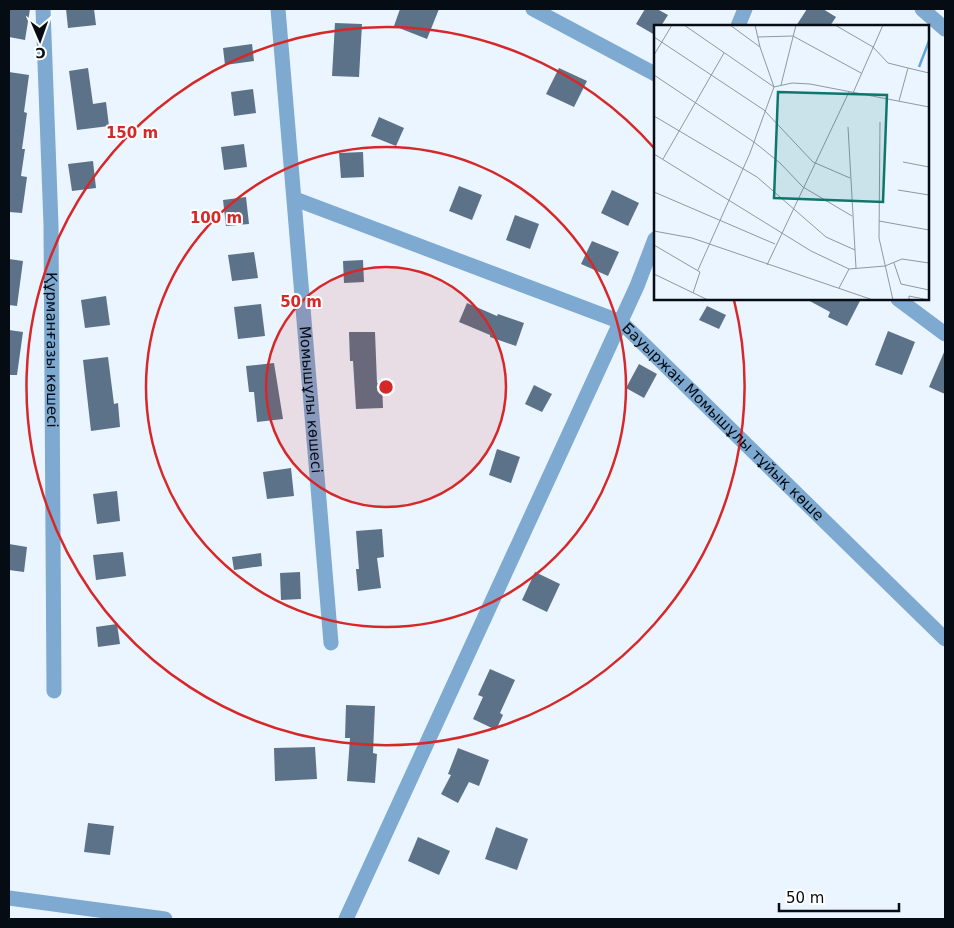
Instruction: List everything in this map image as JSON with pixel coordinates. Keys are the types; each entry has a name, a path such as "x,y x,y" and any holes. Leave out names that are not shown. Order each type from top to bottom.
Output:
{"street":[{"name":"Құрманғазы көшесі","path":"43,9 51,225 54,692"},
{"name":"Момышұлы көшесі","path":"278,9 331,643"},
{"path":"533,9 654,73"},
{"path":"738,25 745,9"},
{"path":"922,9 945,30"},
{"name":"Бауыржан Момышұлы тұйық көше","path":"295,199 621,322 945,639"},
{"path":"346,919 621,322 654,241"},
{"path":"899,300 945,334"},
{"path":"9,898 165,919"}],"building":[{"path":"9,9 30,9 25,40 9,37"},
{"path":"66,9 94,9 96,25 68,28"},
{"path":"400,9 439,9 427,39 394,26"},
{"path":"645,9 657,9 668,15 662,25 654,25 654,34 636,24"},
{"path":"807,9 823,9 836,17 831,25 797,25"},
{"path":"335,23 362,24 359,77 332,76"},
{"path":"252,44 254,61 225,65 223,48"},
{"path":"88,68 93,104 106,102 109,126 77,130 69,71"},
{"path":"559,68 587,81 574,107 546,94"},
{"path":"9,72 29,75 24,112 27,113 22,149 25,149 21,176 27,177 22,213 9,212"},
{"path":"253,89 256,113 234,116 231,92"},
{"path":"379,117 404,128 396,146 371,136"},
{"path":"244,144 247,167 224,170 221,147"},
{"path":"363,152 364,177 341,178 339,153"},
{"path":"93,161 96,188 72,191 68,164"},
{"path":"459,186 482,195 472,220 449,211"},
{"path":"612,190 639,203 628,226 601,213"},
{"path":"246,197 249,224 226,226 223,200"},
{"path":"515,215 539,224 530,249 506,240"},
{"path":"592,241 619,252 608,276 581,264"},
{"path":"254,252 258,278 232,281 228,255"},
{"path":"9,259 23,261 17,306 9,305"},
{"path":"363,260 364,282 344,283 343,261"},
{"path":"106,296 110,325 85,328 81,300"},
{"path":"808,300 860,300 847,326 828,317 830,312"},
{"path":"467,303 497,316 498,314 524,323 516,346 490,337 490,335 459,322"},
{"path":"261,304 265,336 238,339 234,307"},
{"path":"707,306 726,315 719,329 699,320"},
{"path":"9,330 23,332 17,375 9,375"},
{"path":"888,331 915,342 902,375 875,365"},
{"path":"349,332 375,332 377,383 382,382 383,408 356,409 353,361 350,361"},
{"path":"945,350 945,394 929,387"},
{"path":"108,357 114,404 118,403 120,427 91,431 83,360"},
{"path":"274,363 283,419 257,422 254,392 249,392 246,366"},
{"path":"639,364 657,374 644,398 626,388"},
{"path":"534,385 552,394 542,412 525,404"},
{"path":"497,449 520,457 511,483 489,475"},
{"path":"291,468 294,496 267,499 263,472"},
{"path":"117,491 120,521 97,524 93,494"},
{"path":"382,529 384,557 377,558 381,588 358,591 356,569 359,569 356,531"},
{"path":"9,544 27,547 24,572 9,570"},
{"path":"123,552 126,576 96,580 93,555"},
{"path":"261,553 262,566 234,570 232,557"},
{"path":"300,572 301,599 281,600 280,573"},
{"path":"535,572 560,584 547,612 522,600"},
{"path":"117,624 120,644 98,647 96,627"},
{"path":"490,669 515,680 500,713 503,715 496,730 473,719 483,697 478,695"},
{"path":"346,705 375,706 373,753 377,754 375,783 347,781 350,738 345,738"},
{"path":"315,747 317,779 275,781 274,748"},
{"path":"458,748 489,760 479,786 469,782 458,803 441,794 451,775 448,774"},
{"path":"88,823 114,826 110,855 84,852"},
{"path":"496,827 528,839 517,870 485,859"},
{"path":"418,837 450,851 439,875 408,861"}]}
